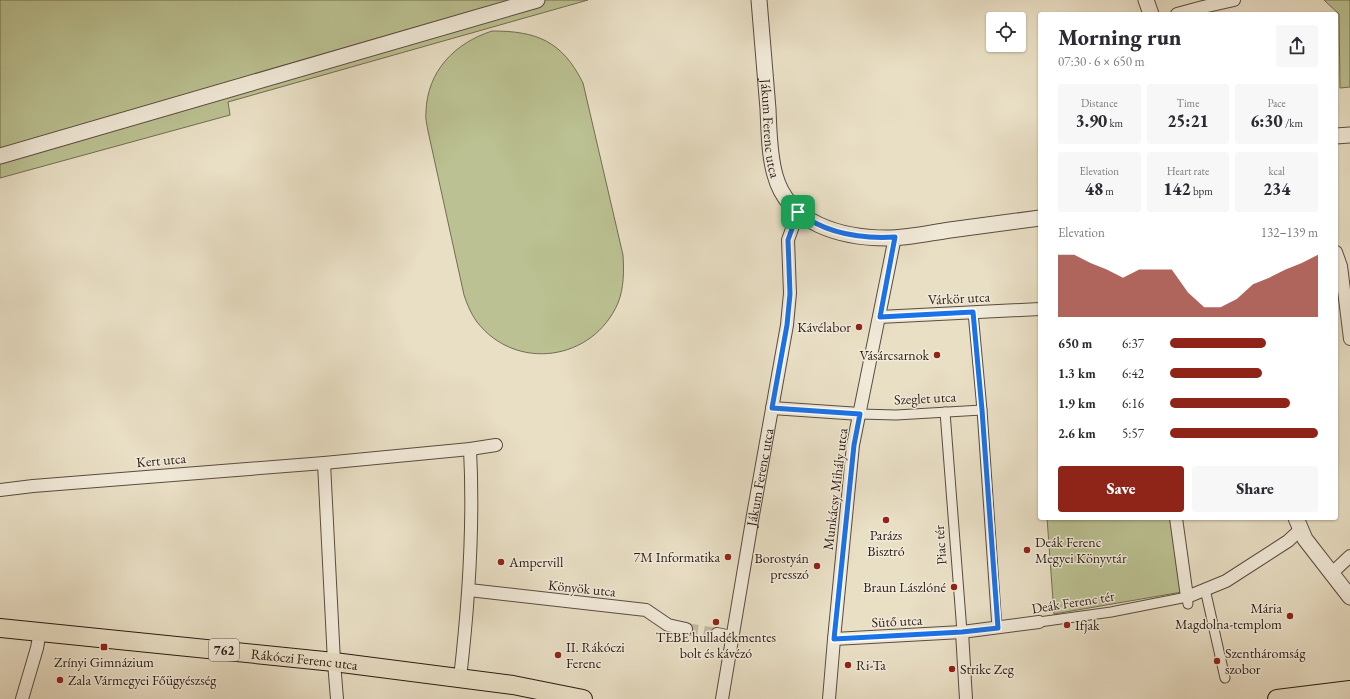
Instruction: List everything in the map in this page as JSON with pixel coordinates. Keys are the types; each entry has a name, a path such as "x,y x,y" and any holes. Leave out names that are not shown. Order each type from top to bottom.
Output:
{"main road":[{"name":"Rákóczi Ferenc utca","path":"0,628 334,662 514,685 583,699"},
{"path":"1277,699 1350,690"}],"street":[{"path":"0,156 537,0"},
{"name":"Jákum Ferenc utca","path":"722,699 787,325 790,294 788,240 798,212 783,194 775,174 769,129 758,0"},
{"path":"1146,0 1150,12"},
{"path":"1184,12 1234,0"},
{"path":"1338,136 1350,135"},
{"path":"798,212 809,220 836,232 867,237 895,237 1038,218"},
{"name":"Munkácsy Mihály utca","path":"829,699 854,445 895,237"},
{"path":"1338,257 1342,266 1350,338"},
{"name":"Várkör utca","path":"880,317 1038,309"},
{"path":"973,312 982,410 998,628"},
{"name":"Szeglet utca","path":"772,408 896,415 982,410"},
{"name":"Piac tér","path":"945,412 966,699"},
{"name":"Kert utca","path":"0,490 33,486 324,463 470,449 496,445"},
{"path":"460,678 469,590 472,528 470,449"},
{"path":"324,463 337,699"},
{"path":"1176,520 1188,600"},
{"path":"1298,524 1315,553 1350,598"},
{"name":"Deák Ferenc tér","path":"962,632 1188,600 1205,589 1226,581 1288,540 1298,524"},
{"path":"1332,573 1350,556"},
{"path":"1205,589 1225,678"},
{"name":"Könyök utca","path":"469,590 646,610 668,625 686,629"},
{"path":"22,699 37,648 40,631"},
{"name":"Sütő utca","path":"834,639 962,632"},
{"path":"716,634 732,637"}],"green space":[{"path":"0,0 588,0 228,102 230,115 0,178"},
{"path":"1324,0 1350,0 1350,87 1340,88 1339,14"},
{"path":"492,31 522,33 535,36 546,41 557,48 575,69 583,83 623,255 622,285 618,303 606,323 591,337 573,348 553,353 532,353 512,348 493,338 473,316 464,295 427,124 426,114 428,97 438,72 455,51 466,43"},
{"path":"1047,520 1171,520 1182,592 1054,614"}],"tunnel":[{"path":"686,629 717,634"}],"place":[{"name":"Kávélabor","path":"859,327"},
{"name":"Vásárcsarnok","path":"937,355"},
{"name":"Parázs Bisztró","path":"886,520"},
{"name":"Deák Ferenc Megyei Könyvtár","path":"1027,550"},
{"name":"7M Informatika","path":"728,557"},
{"name":"Ampervill","path":"501,562"},
{"name":"Borostyán presszó","path":"817,566"},
{"name":"Braun Lászlóné","path":"954,587"},
{"name":"Mária Magdolna-templom","path":"1290,616"},
{"name":"TEBE hulladékmentes bolt és kávézó","path":"716,622"},
{"name":"Ifjak","path":"1067,625"},
{"name":"Zrínyi Gimnázium","path":"104,647"},
{"name":"II. Rákóczi Ferenc","path":"558,655"},
{"name":"Szentháromság szobor","path":"1217,661"},
{"name":"Ri-Ta","path":"848,665"},
{"name":"Strike Zeg","path":"952,669"},
{"name":"Zala Vármegyei Főügyészség","path":"60,680"}],"route":[{"path":"798,212 822,227 836,232 867,237 895,237 880,317 973,312 982,410 998,628 962,632 834,639 854,445 860,414 772,408 787,325 790,294 788,240 798,212"}]}
